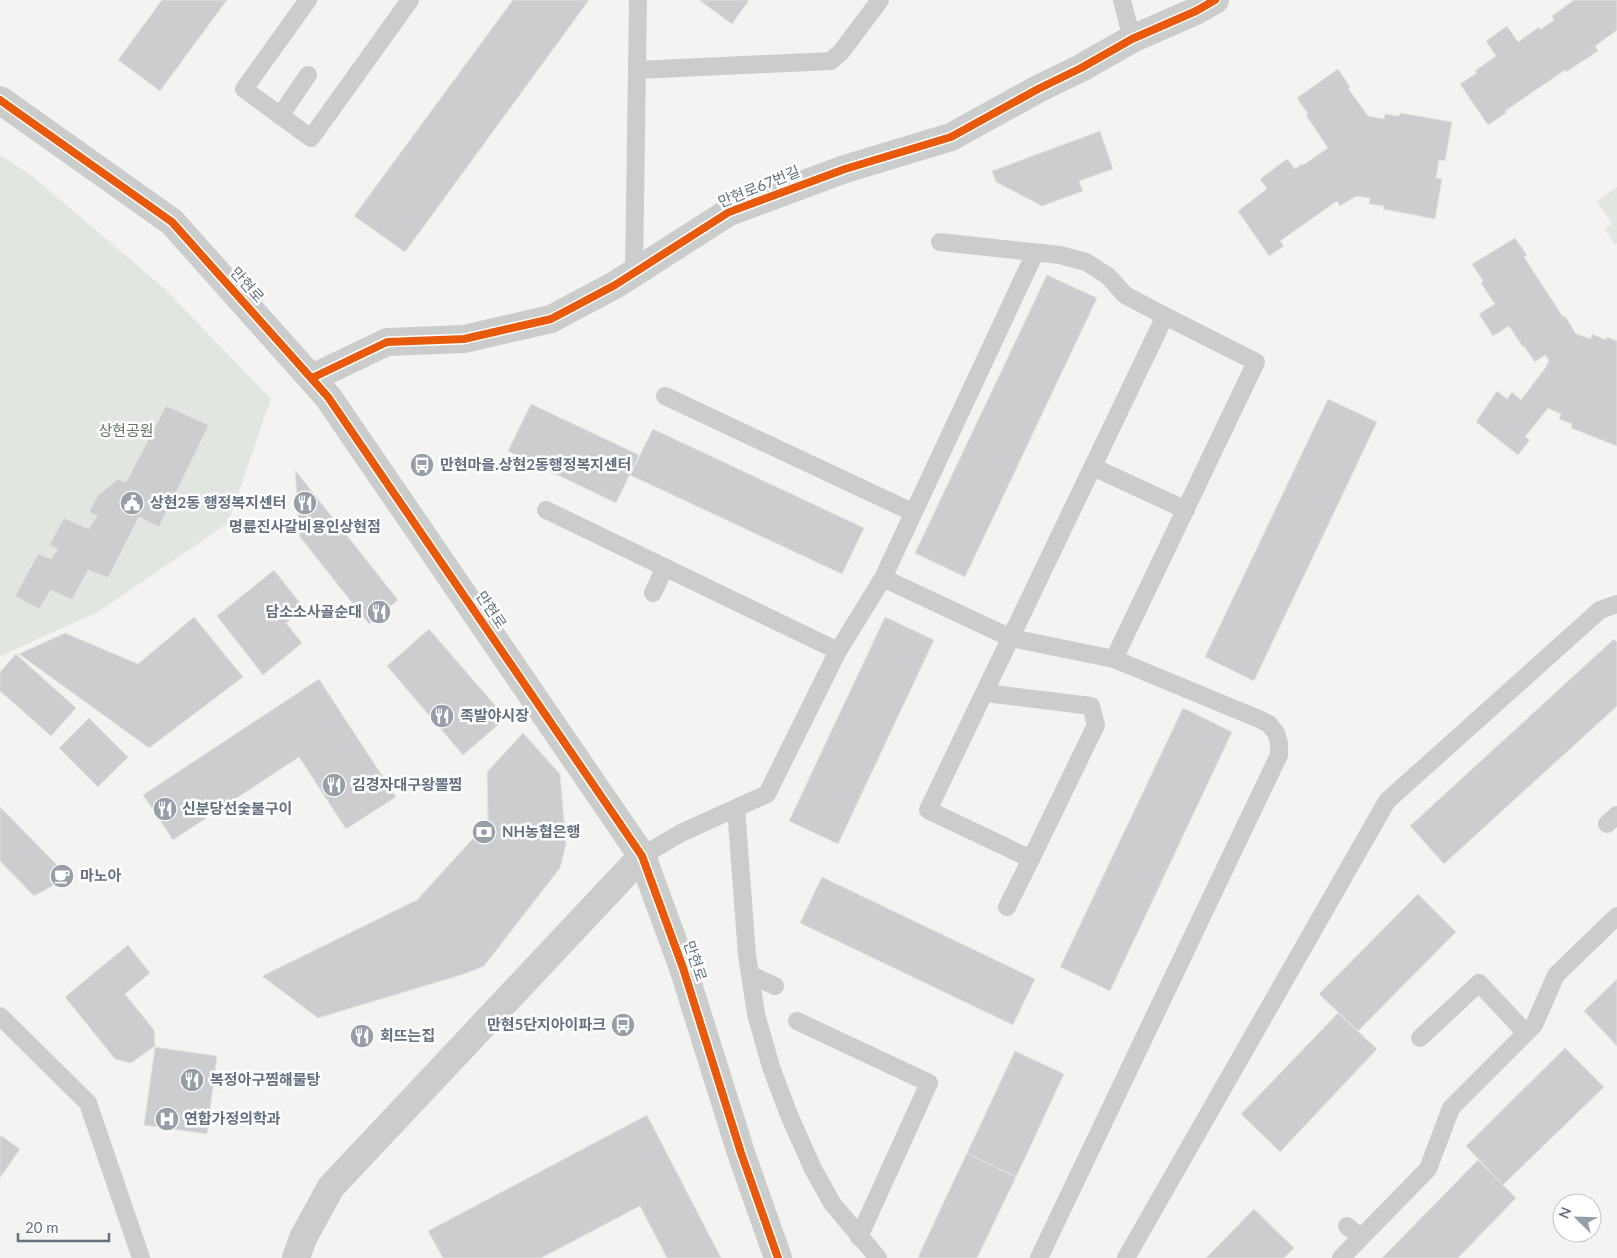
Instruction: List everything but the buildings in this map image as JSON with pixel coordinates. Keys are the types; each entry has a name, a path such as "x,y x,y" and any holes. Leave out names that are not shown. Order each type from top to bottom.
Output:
{"street":[{"name":"만현로67번길","path":"312,378 387,342 464,339 551,319 634,272 729,212 846,169 951,137 1132,39 1196,11 1215,0"},
{"name":"만현로","path":"0,100 172,222 328,396 642,856 683,968 741,1153 778,1258"},
{"path":"296,1258 303,1238 331,1187 642,856"}],"lane":[{"path":"308,0 244,89 311,138 410,0"},
{"path":"634,272 638,0"},
{"path":"637,70 831,61 841,52 880,0"},
{"path":"1122,0 1132,39"},
{"path":"280,116 308,75"},
{"path":"940,242 1060,255 1086,262 1108,276 1124,295 1256,362 1114,659"},
{"path":"642,856 681,833 767,794 838,651 883,578 912,512 1035,253"},
{"path":"1031,859 928,810 1166,316"},
{"path":"665,396 912,512"},
{"path":"1093,468 1186,510"},
{"path":"546,510 838,651"},
{"path":"653,593 665,568"},
{"path":"883,578 1011,638 1114,659 1235,708 1269,724 1276,733 1279,742 1279,755 1039,1258"},
{"path":"1126,1258 1387,800 1600,610 1617,604"},
{"path":"985,693 1091,706 1096,725 1007,907"},
{"path":"736,808 743,910 756,1014 772,1067 789,1115 813,1169 828,1195 859,1237 878,1258"},
{"path":"1341,1258 1428,1169 1451,1108 1534,1025 1556,975 1617,916"},
{"path":"751,975 775,986"},
{"path":"1420,1038 1479,983 1526,1033"},
{"path":"0,1016 88,1103 141,1258"},
{"path":"797,1021 930,1083 859,1237"},
{"path":"1347,1226 1360,1238"}],"green space":[{"name":"상현공원","path":"0,155 31,175 165,289 271,399 228,523 98,612 0,656"},
{"path":"1617,187 1617,243 1615,245 1605,229 1612,224 1597,201"}],"cycle path":[{"path":"312,378 387,342 464,339 551,319 615,285 729,212 845,169 951,137 1132,39 1196,11 1215,0"},
{"path":"0,100 172,222 328,397 642,856 683,968 741,1153 778,1258"}],"place":[{"name":"만현마을.상현2동행정복지센터","path":"422,465"},
{"name":"상현2동 행정복지센터","path":"132,503"},
{"name":"명륜진사갈비용인상현점","path":"305,503"},
{"name":"담소소사골순대","path":"379,612"},
{"name":"족발야시장","path":"442,716"},
{"name":"김경자대구왕뽈찜","path":"334,785"},
{"name":"신분당선숯불구이","path":"165,809"},
{"name":"NH농협은행","path":"484,832"},
{"name":"마노아","path":"62,876"},
{"name":"만현5단지아이파크","path":"623,1025"},
{"name":"회뜨는집","path":"362,1036"},
{"name":"복정아구찜해물탕","path":"192,1080"},
{"name":"연합가정의학과","path":"167,1119"}]}
